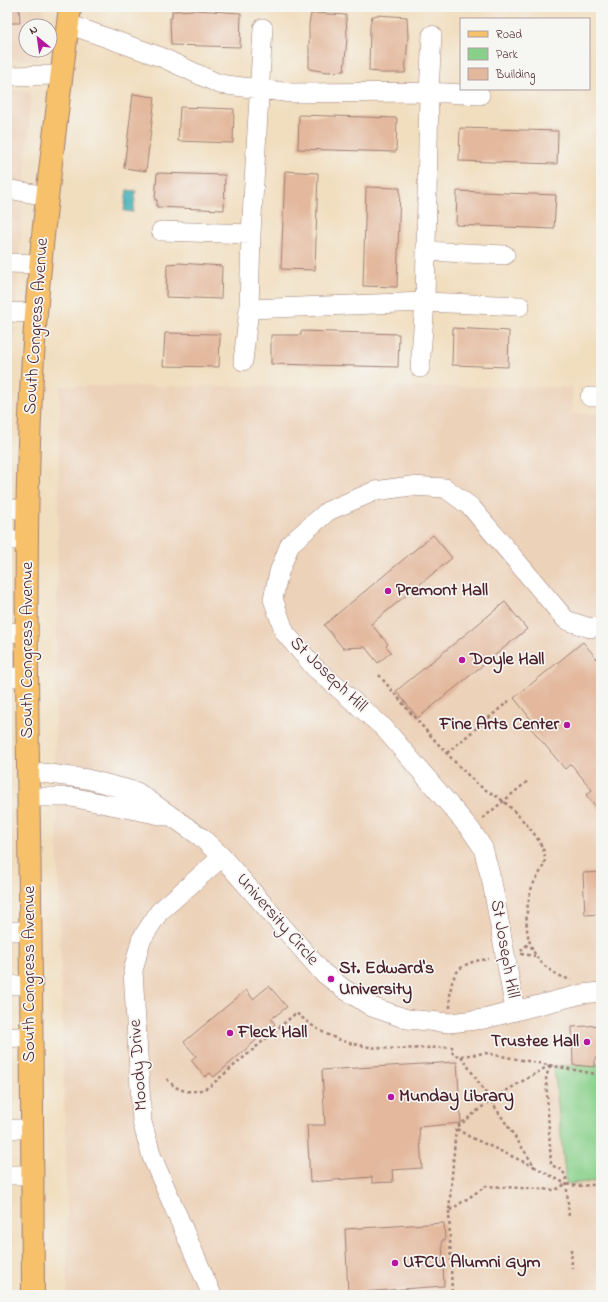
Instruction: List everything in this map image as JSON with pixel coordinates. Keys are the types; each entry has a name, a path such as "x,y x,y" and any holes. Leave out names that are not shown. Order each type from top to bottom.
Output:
{"main road":[{"name":"South Congress Avenue","path":"33,1295 29,797 28,771 17,677 17,540 18,509 31,394 40,264 60,75 69,15"}],"street":[{"path":"69,15 220,84 291,93 429,92 480,95"},
{"path":"243,360 249,309 251,234 263,28"},
{"path":"420,368 425,302 429,92 432,35"},
{"path":"7,76 60,75"},
{"path":"7,189 47,196"},
{"path":"161,231 251,234"},
{"path":"426,251 505,255"},
{"path":"7,263 40,264"},
{"path":"249,309 425,302 520,306"},
{"path":"7,312 36,312"},
{"name":"St Joseph Hill","path":"515,1010 492,882 483,848 471,830 384,728 314,667 285,633 273,599 279,572 290,544 328,511 374,491 412,486 445,488 471,507 566,620 590,628 601,626"},
{"name":"University Circle","path":"28,771 87,779 137,792 201,837 222,857 322,972 344,989 372,1007 407,1019 450,1023 484,1019 582,994 601,992"},
{"name":"University Circle","path":"29,797 72,797 171,817"},
{"name":"Moody Drive","path":"212,1295 152,1157 142,1122 133,971 141,940 159,912 222,857"},
{"path":"7,931 30,931"},
{"path":"7,985 30,985"},
{"path":"7,1038 31,1036"},
{"path":"7,1129 32,1129"},
{"path":"7,1174 32,1175"}],"path":[{"path":"379,675 473,781 504,801 540,843 546,858 540,874 532,888 528,904 529,942 535,956 557,975 577,981"},
{"path":"447,753 510,700"},
{"path":"481,820 529,780"},
{"path":"529,942 518,954 535,956"},
{"path":"450,1014 449,991 452,979 458,971 469,964 480,960 493,958"},
{"path":"167,1079 175,1088 183,1091 196,1091 208,1087 296,1013 321,1031 358,1046 380,1049 452,1047 453,1056 485,1053 601,1075"},
{"path":"462,1056 535,1167"},
{"path":"452,1295 448,1211 456,1128 492,1100 550,1065"},
{"path":"550,1065 546,1077 551,1165 562,1170 566,1177 569,1217"},
{"path":"456,1128 470,1137 535,1167 566,1184 578,1186 601,1184"},
{"path":"448,1211 486,1186 555,1190 566,1184"},
{"path":"571,1249 572,1268"}],"shaded area":[{"path":"7,7 45,7 44,18 18,18 18,58 38,58 38,60 7,60"},
{"path":"7,90 31,91 13,352 7,351"},
{"name":"St. Edward's University","path":"60,386 573,387 572,414 601,414 601,1295 67,1295 67,1214 55,744"}],"green space":[{"path":"601,1064 601,1181 566,1184 554,1066"}],"water":[{"path":"127,190 136,191 133,212 124,211"}],"building":[{"path":"7,7 19,7 20,18 18,18 18,23 7,23"},
{"path":"195,10 241,13 240,47 171,45 170,18 172,18 172,11"},
{"path":"311,14 346,15 347,38 344,71 327,72 309,69 309,24"},
{"path":"372,16 407,17 408,37 405,73 379,73 369,71 370,26"},
{"path":"133,94 155,97 146,171 124,168"},
{"path":"180,107 234,109 233,143 178,141"},
{"path":"299,115 397,118 396,152 298,149"},
{"path":"460,128 558,131 557,164 459,161"},
{"path":"285,171 318,173 315,270 281,269"},
{"path":"157,173 225,175 224,210 157,207 157,200 155,200"},
{"path":"366,187 400,188 397,287 363,286"},
{"path":"457,191 556,195 554,229 456,225"},
{"path":"179,263 222,266 221,299 166,297 167,264"},
{"path":"453,328 509,331 508,367 452,365"},
{"path":"301,331 399,334 398,367 271,364 271,335 301,335"},
{"path":"165,333 220,334 219,367 163,366"},
{"name":"Premont Hall","path":"433,535 452,558 371,624 388,644 386,646 391,652 378,663 365,647 343,648 324,625"},
{"name":"Doyle Hall","path":"505,602 527,629 418,718 396,691"},
{"name":"Fine Arts Center","path":"583,642 601,664 601,812 586,795 592,790 571,764 565,769 530,727 534,723 514,698"},
{"path":"601,872 601,914 585,915 583,873"},
{"name":"Fleck Hall","path":"269,986 287,1007 271,1019 275,1024 214,1077 210,1073 205,1077 191,1060 196,1056 184,1042 246,990 253,999"},
{"name":"Trustee Hall","path":"601,1025 601,1058 595,1058 595,1067 573,1065 572,1027"},
{"name":"Munday Library","path":"457,1062 461,1123 419,1127 422,1168 392,1170 393,1182 372,1183 372,1177 310,1182 307,1125 325,1125 322,1070"},
{"name":"UFCU Alumni Gym","path":"444,1223 445,1240 442,1240 444,1286 348,1293 345,1229"}],"place":[{"name":"Premont Hall","path":"388,591"},
{"name":"Doyle Hall","path":"462,660"},
{"name":"Fine Arts Center","path":"567,725"},
{"name":"St. Edward's University","path":"331,979"},
{"name":"Fleck Hall","path":"230,1033"},
{"name":"Trustee Hall","path":"587,1042"},
{"name":"Munday Library","path":"391,1097"},
{"name":"UFCU Alumni Gym","path":"395,1263"}]}
